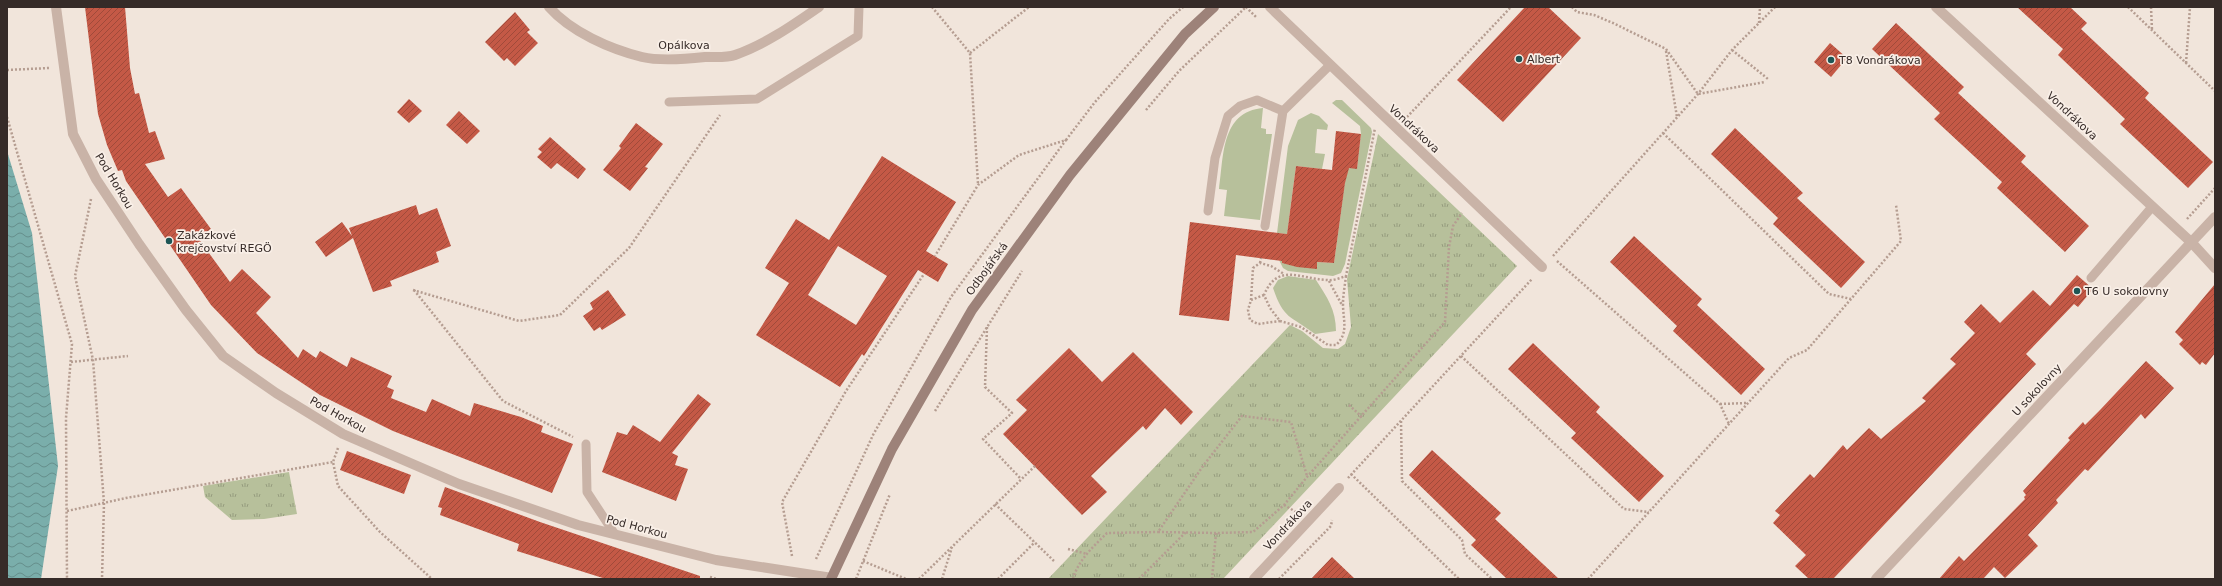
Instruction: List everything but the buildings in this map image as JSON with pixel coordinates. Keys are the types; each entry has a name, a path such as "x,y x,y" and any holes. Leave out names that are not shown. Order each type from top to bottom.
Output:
{"street":[{"name":"Pod Horkou","path":"56,7 73,134 96,179 160,274 223,356 270,388 343,434 459,484 578,524 716,560 832,579"},
{"name":"Opálkova","path":"549,7 557,16 583,33 615,48 644,57 689,59 734,56 777,36 819,7"},
{"name":"Odbojářská","path":"832,579 892,449 972,310 1070,175 1186,34 1214,7"},
{"name":"Vondrákova","path":"1270,7 1542,267"},
{"name":"Vondrákova","path":"1936,7 2192,244 2215,268"},
{"name":"U sokolovny","path":"1876,579 2192,244 2215,217"},
{"name":"Vondrákova","path":"1254,579 1339,488"}],"lane":[{"path":"669,102 757,99 858,36 859,7"},
{"path":"1265,226 1283,111 1330,65"},
{"path":"1208,211 1216,158 1228,116 1240,106 1258,100 1283,111"},
{"path":"2091,278 2152,207"},
{"path":"586,444 587,492 614,533"}],"path":[{"path":"932,7 970,53 978,185"},
{"path":"970,53 1029,7"},
{"path":"813,564 873,435 951,296 1095,102 1169,19 1183,7"},
{"path":"1144,112 1179,70 1246,7"},
{"path":"1396,129 1511,7"},
{"path":"1572,7 1577,12 1594,15 1666,49 1698,94"},
{"path":"1759,24 1760,7"},
{"path":"1729,424 1720,404 1552,256 1664,133 1698,94 1732,50 1775,7"},
{"path":"2128,7 2215,91"},
{"path":"2151,7 2152,30"},
{"path":"2186,64 2190,7"},
{"path":"1666,49 1677,117"},
{"path":"1732,50 1768,79"},
{"path":"7,70 23,71 64,66"},
{"path":"1698,94 1765,82"},
{"path":"586,444 503,401 413,290 520,321 560,315 629,248 731,100"},
{"path":"7,117 72,344 66,418 67,579"},
{"path":"1261,258 1260,263 1253,268 1251,300 1248,310 1250,320 1258,324 1280,320 1301,327 1328,345 1336,345 1341,341 1345,331 1343,305 1346,276 1375,127"},
{"path":"1664,133 1829,294 1851,299"},
{"path":"935,256 978,185 1020,155 1066,140"},
{"path":"96,179 75,276 93,360 104,503 102,579"},
{"path":"1588,579 1789,358 1807,350 1901,241 1896,205"},
{"path":"1073,579 1075,571 1086,554 1107,533 1254,532 1284,505 1307,477 1445,322 1452,226 1463,211"},
{"path":"1260,263 1271,266 1284,274 1329,281 1346,276"},
{"path":"930,417 1026,265"},
{"path":"1339,488 1542,267"},
{"path":"795,573 782,502 846,391 924,274"},
{"path":"1251,300 1264,295 1270,282 1284,274"},
{"path":"1329,281 1343,305"},
{"path":"1264,295 1270,308 1280,320"},
{"path":"987,327 985,387 1012,413 983,439 1021,479"},
{"path":"71,362 128,356"},
{"path":"1461,356 1624,509 1648,512"},
{"path":"1720,404 1748,403"},
{"path":"1349,405 1362,417"},
{"path":"1158,532 1203,466 1242,416 1291,422 1307,477"},
{"path":"1401,420 1402,481 1462,540 1465,554 1492,579"},
{"path":"67,511 333,462 338,486 380,532 432,579"},
{"path":"919,579 1034,466"},
{"path":"1351,474 1459,579"},
{"path":"856,579 892,491"},
{"path":"995,504 1056,562"},
{"path":"1139,579 1186,532"},
{"path":"1212,579 1216,533"},
{"path":"998,579 1034,542"},
{"path":"942,579 952,547"},
{"path":"1068,549 1086,554"},
{"path":"863,561 906,579"}],"green space":[{"path":"1336,100 1342,100 1371,128 1372,132 1345,264 1341,273 1333,276 1288,271 1283,268 1279,260 1282,261 1282,263 1317,268 1317,262 1334,263 1347,167 1357,168 1361,134 1360,126 1332,103"},
{"path":"1263,108 1261,128 1266,129 1266,134 1272,134 1260,220 1224,216 1227,190 1219,189 1227,137 1232,126 1239,118 1249,111"},
{"path":"1311,113 1319,116 1328,125 1327,130 1317,129 1315,153 1325,154 1322,169 1296,166 1287,234 1277,233 1288,146 1298,120"},
{"path":"1378,134 1517,266 1223,579 1048,579 1290,325 1302,331 1323,348 1338,349 1345,344 1351,327 1347,279"},
{"path":"1288,276 1316,280 1333,310 1336,331 1315,334 1285,312 1273,288 1278,280"},
{"path":"289,472 297,514 264,519 232,520 205,497 203,486"}],"water":[{"path":"7,151 32,233 58,466 41,579 7,579"}],"place":[{"name":"Albert","path":"1519,59"},
{"name":"T8 Vondrákova","path":"1831,60"},
{"name":"Zakázkové krejčovství REGÖ","path":"169,241"},
{"name":"T6 U sokolovny","path":"2077,291"}]}
